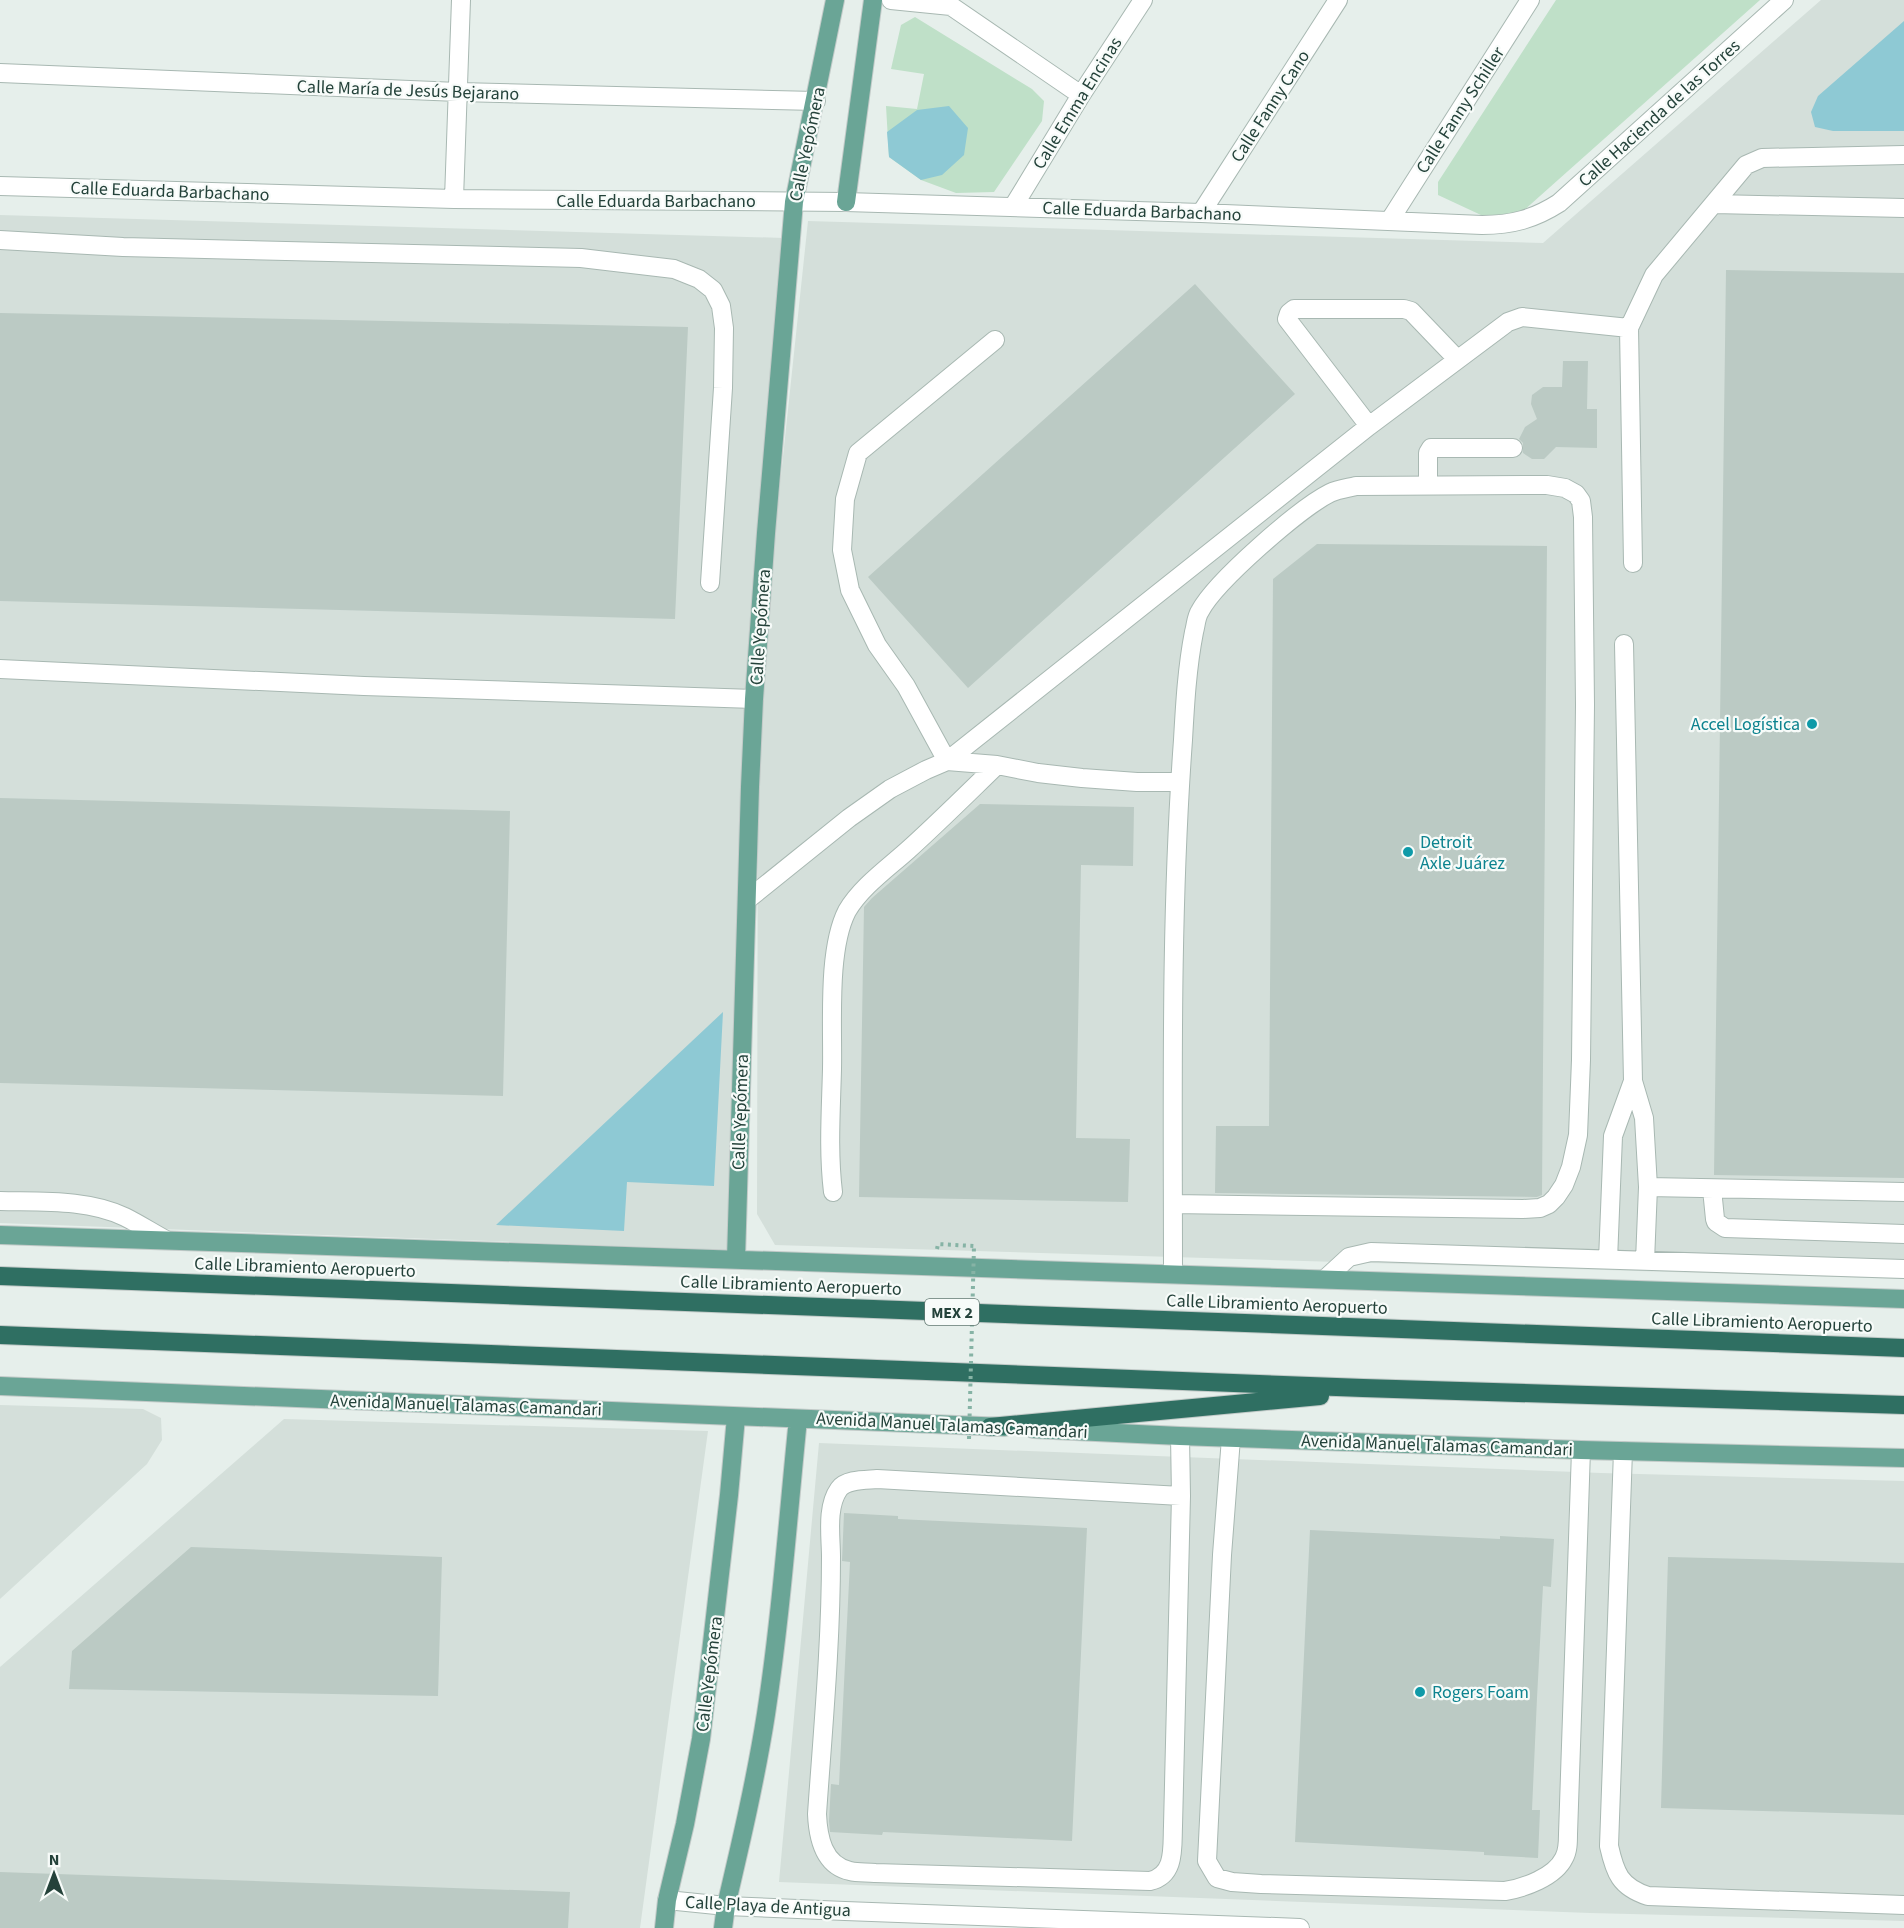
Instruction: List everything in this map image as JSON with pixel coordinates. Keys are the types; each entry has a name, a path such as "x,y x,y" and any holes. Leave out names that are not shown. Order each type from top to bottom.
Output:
{"highway":[{"name":"Calle Libramiento Aeropuerto","path":"0,1276 1904,1348"},
{"path":"0,1335 1396,1389 1904,1405"},
{"path":"990,1427 1396,1389"}],"main road":[{"name":"Calle Yepómera","path":"736,1259 754,699 794,202 835,0"},
{"path":"846,202 873,0"},
{"path":"0,1235 1904,1299"},
{"name":"Avenida Manuel Talamas Camandari","path":"0,1386 1231,1438 1904,1458"},
{"name":"Calle Yepómera","path":"664,1928 701,1739 736,1417"},
{"path":"723,1928 756,1771 766,1710 779,1611 798,1419"}],"street":[{"path":"454,199 461,0"},
{"path":"891,0 953,3 1081,95"},
{"name":"Calle Emma Encinas","path":"1013,207 1081,95 1143,0"},
{"name":"Calle Fanny Cano","path":"1201,213 1338,0"},
{"name":"Calle Fanny Schiller","path":"1390,220 1530,0"},
{"name":"Calle Hacienda de las Torres","path":"1528,220 1558,203 1784,0"},
{"name":"Calle María de Jesús Bejarano","path":"0,73 458,92 816,101"},
{"path":"1633,563 1629,328 1654,275 1746,165 1762,158 1904,155"},
{"name":"Calle Eduarda Barbachano","path":"0,186 454,199 846,202 1498,225 1528,220"},
{"path":"1714,204 1904,207"},
{"path":"0,240 146,248 581,258 674,269 699,279 713,290 721,306 724,328 723,388 710,583"},
{"path":"1369,426 1287,319 1289,313 1294,309 1404,309 1411,311 1457,359"},
{"path":"747,900 849,818 890,789 947,761 1369,426 1508,322 1522,317 1629,328"},
{"path":"947,761 906,686 878,645 850,590 842,550 845,499 858,453 995,340"},
{"path":"1428,484 1428,453 1431,448 1513,448"},
{"path":"1173,1204 1540,1208 1549,1204 1556,1197 1571,1167 1578,1135 1581,1060 1585,705 1584,537 1581,501 1576,494 1565,488 1547,485 1428,484 1356,486 1331,492 1275,534 1210,596 1199,612 1188,661 1180,782 1173,1002 1173,1204 1173,1274"},
{"path":"1624,644 1632,1081 1644,1118 1648,1187 1645,1261"},
{"path":"0,669 364,686 754,699"},
{"path":"947,761 997,765 1082,778 1180,782"},
{"path":"833,1192 831,1149 833,1002 835,955 841,927 848,910 864,890 997,765"},
{"path":"1608,1260 1613,1136 1632,1081"},
{"path":"1648,1187 1904,1192"},
{"path":"1712,1189 1715,1219 1725,1228 1904,1234"},
{"path":"0,1201 63,1203 95,1207 124,1216 166,1240"},
{"path":"1325,1279 1349,1257 1371,1252 1904,1269"},
{"path":"1180,1436 1181,1496 1171,1857 1165,1874 1150,1881 875,1873 850,1871 839,1866 827,1855 818,1834 817,1814 830,1627 831,1521 833,1503 839,1488 850,1482 877,1479 1181,1496"},
{"path":"1231,1438 1222,1555 1207,1861 1216,1878 1232,1882 1261,1884 1505,1891 1518,1889 1547,1875 1564,1859 1569,1834 1581,1450"},
{"path":"1623,1451 1609,1846 1614,1868 1634,1891 1648,1896 1904,1905"},
{"name":"Calle Playa de Antigua","path":"668,1900 844,1920 1300,1928"}],"path":[{"path":"969,1439 974,1246"}],"shaded area":[{"path":"1821,0 1904,0 1904,1279 775,1245 757,1214 758,751 731,1250 0,1223 0,215 784,238 764,636 808,221 1543,243"},
{"path":"0,1405 143,1409 161,1418 162,1440 147,1464 0,1599"},
{"path":"284,1419 708,1431 640,1928 0,1928 0,1667"},
{"path":"819,1443 1601,1473 1904,1481 1904,1921 1590,1913 779,1882"}],"green space":[{"path":"1556,0 1760,0 1512,221 1496,222 1438,195 1438,182"},
{"path":"915,17 1032,89 1044,101 1042,121 994,192 956,193 921,180 889,157 886,106 917,109 924,74 891,69 901,25"}],"water":[{"path":"1904,21 1904,131 1833,131 1815,127 1811,112 1818,96"},
{"path":"949,106 968,128 964,155 942,175 921,180 889,157 887,132 917,110"},
{"path":"723,1012 714,1186 627,1182 624,1231 496,1225"}],"building":[{"name":"Accel Logística","path":"1726,270 1904,273 1904,1178 1714,1175"},
{"path":"1195,284 1295,394 968,688 868,577"},
{"path":"0,313 688,327 675,619 0,601"},
{"path":"1563,361 1588,361 1587,409 1597,409 1597,448 1556,447 1544,459 1532,459 1523,453 1523,443 1519,439 1525,427 1537,419 1531,404 1532,395 1543,387 1562,387"},
{"name":"Detroit Axle Juárez","path":"1317,544 1547,546 1542,1195 1537,1197 1215,1193 1216,1126 1269,1126 1273,579"},
{"path":"0,798 510,811 503,1096 0,1083"},
{"path":"980,804 1134,807 1133,866 1081,865 1076,1138 1130,1139 1128,1202 859,1197 864,907"},
{"path":"844,1513 898,1516 898,1519 1087,1528 1072,1841 883,1832 882,1835 830,1832 831,1784 839,1785 850,1562 842,1561"},
{"name":"Rogers Foam","path":"1310,1530 1500,1539 1500,1536 1554,1539 1551,1587 1543,1586 1537,1698 1532,1810 1540,1810 1538,1858 1484,1855 1484,1852 1295,1842"},
{"path":"191,1547 442,1557 438,1696 69,1689 72,1651"},
{"path":"1668,1557 1904,1563 1904,1815 1661,1808"},
{"path":"0,1872 570,1892 568,1928 0,1928"}],"place":[{"name":"Accel Logística","path":"1812,724"},
{"name":"Detroit Axle Juárez","path":"1408,852"},
{"name":"Rogers Foam","path":"1420,1692"}]}
